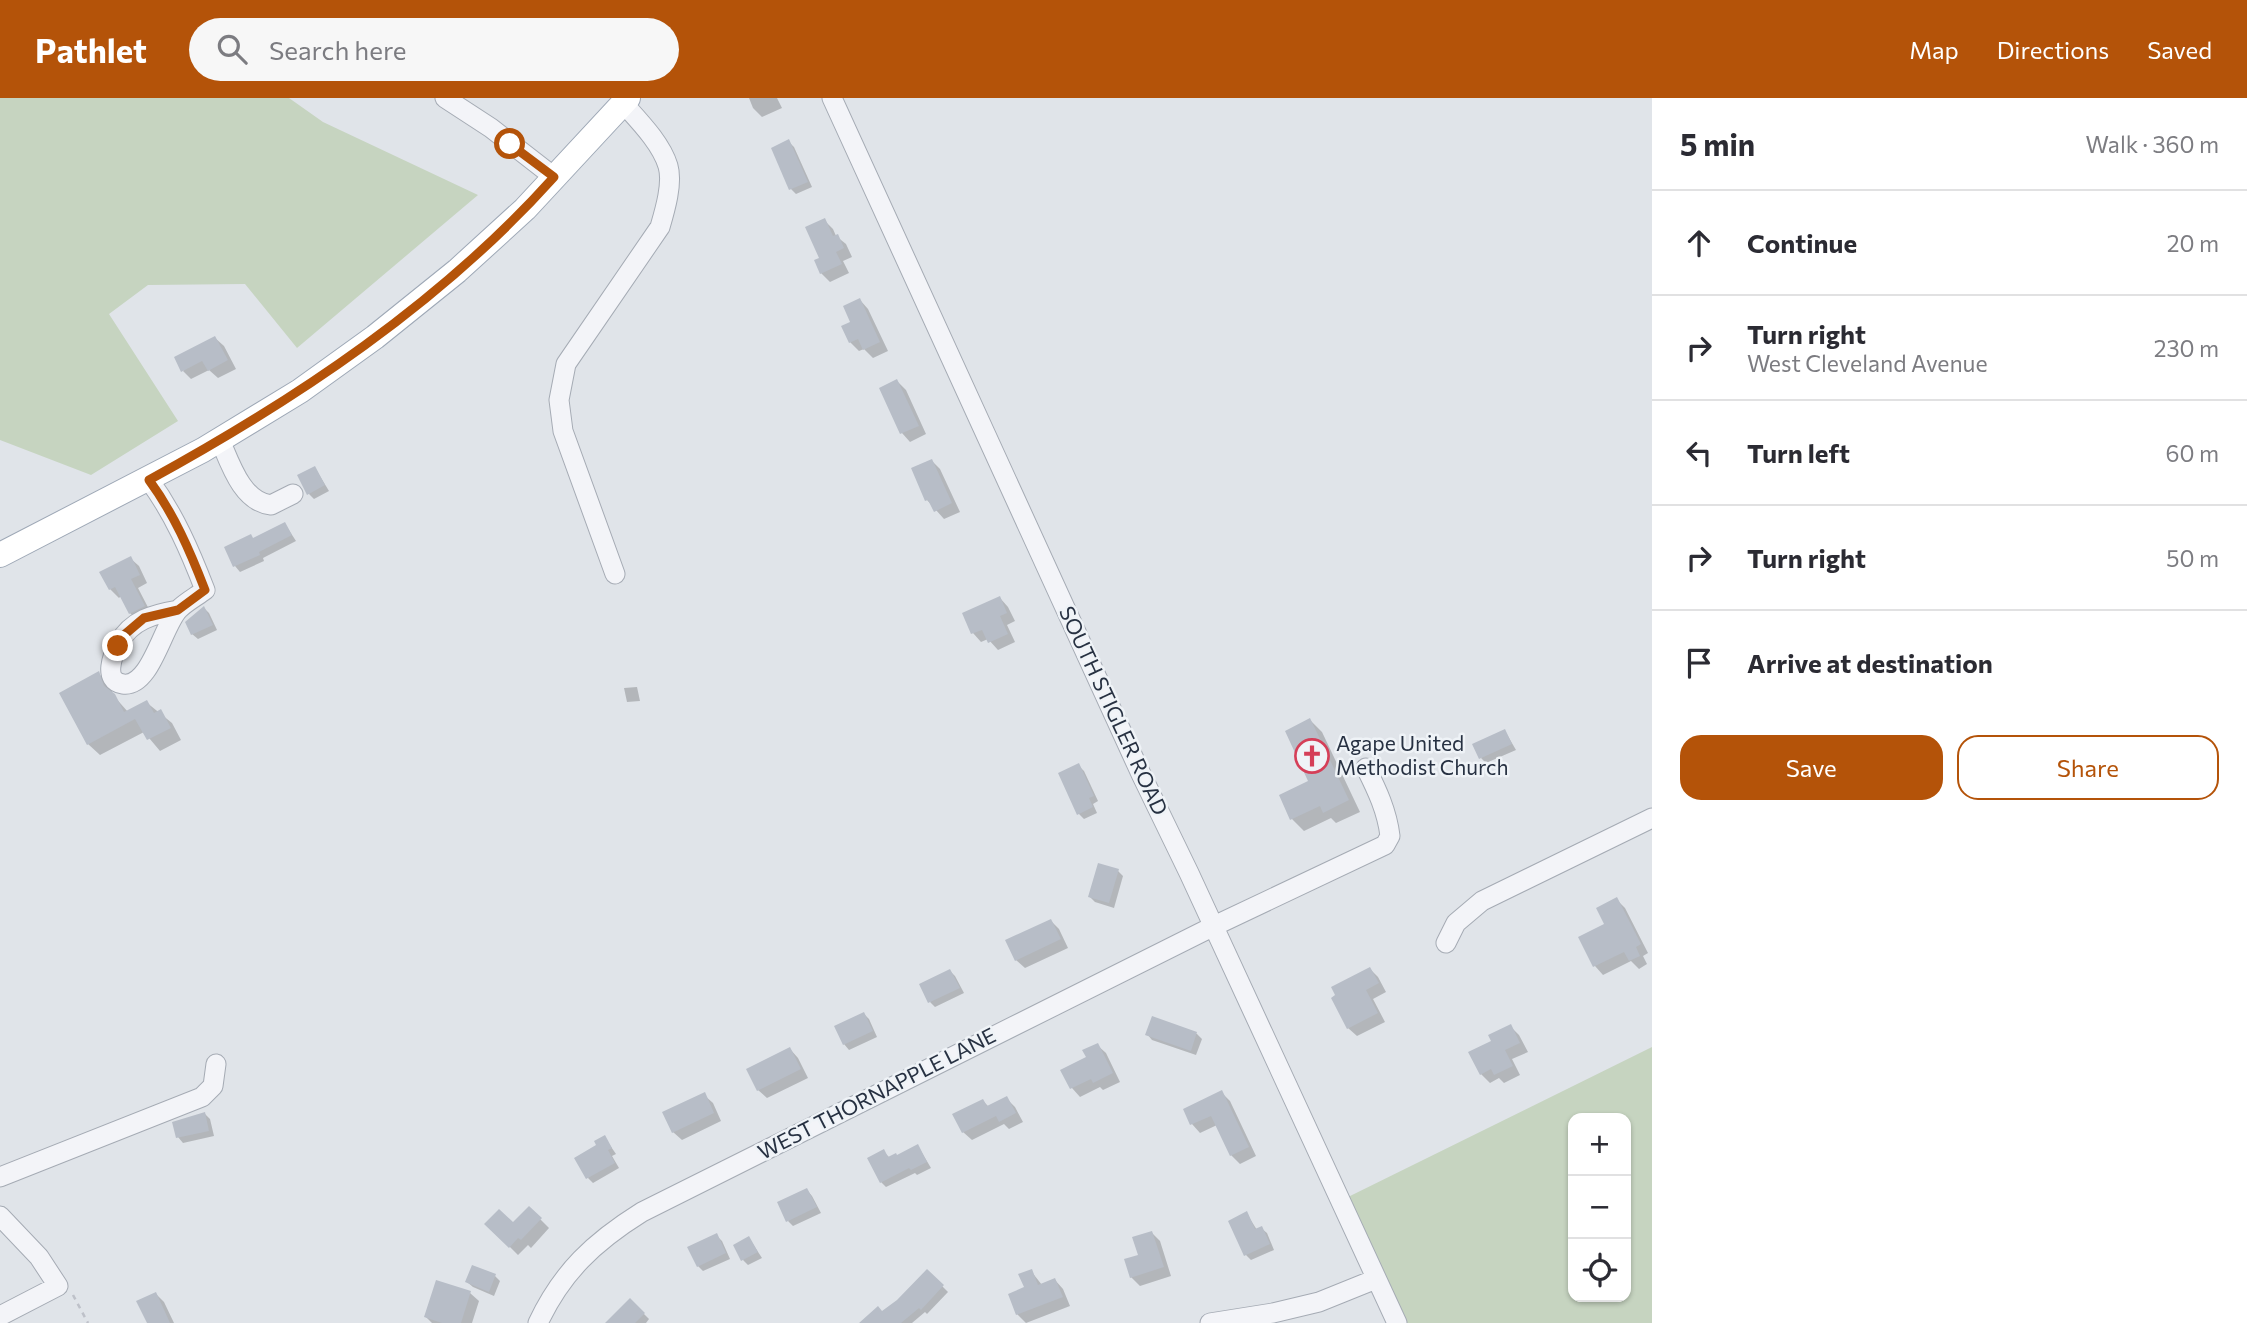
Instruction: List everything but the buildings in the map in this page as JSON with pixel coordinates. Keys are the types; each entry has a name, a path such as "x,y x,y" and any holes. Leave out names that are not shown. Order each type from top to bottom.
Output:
{"main road":[{"path":"0,555 149,480 220,440 300,391 375,337 431,293 525,209 626,100"}],"street":[{"path":"445,98 491,128 554,177"},
{"name":"SOUTH STIGLER ROAD","path":"832,98 1397,1323"},
{"path":"615,574 563,431 559,400 566,364 660,227 668,201 669,167 626,100"},
{"path":"220,440 239,481 246,492 257,501 271,505 293,494"},
{"path":"149,480 171,513 205,590 178,610"},
{"name":"WEST THORNAPPLE LANE","path":"538,1323 569,1271 594,1245 642,1212 1214,926 1385,845 1390,836 1388,823 1383,803 1366,768"},
{"path":"1446,943 1457,923 1482,901 1652,818"},
{"path":"0,1177 202,1097 213,1086 216,1064"},
{"path":"0,1216 38,1257 58,1286 0,1316"},
{"path":"1210,1323 1319,1302 1376,1279"}],"path":[{"path":"58,1286 71,1293 88,1323"}],"green space":[{"path":"0,98 289,98 323,122 478,195 297,348 245,284 148,285 109,314 178,421 91,475 0,440"},
{"path":"1652,1047 1652,1323 1405,1323 1348,1197"}],"place":[{"name":"Agape United Methodist Church","path":"1312,756"}],"route":[{"path":"118,646 124,635 144,618 178,610 205,590 171,513 149,480 255,420 375,337 457,271 525,209 554,177 510,144"}]}
